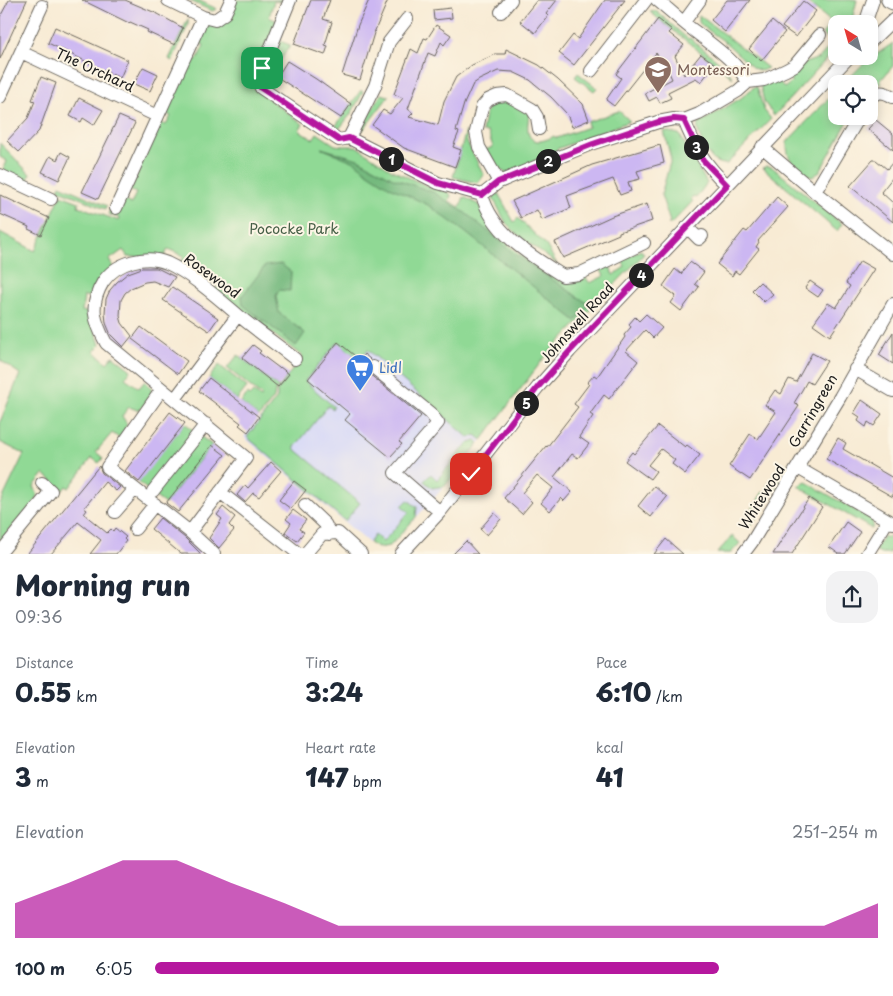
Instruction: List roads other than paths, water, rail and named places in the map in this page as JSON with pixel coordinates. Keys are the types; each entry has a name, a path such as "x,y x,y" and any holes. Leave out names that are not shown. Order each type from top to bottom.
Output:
{"main road":[{"path":"888,0 893,2"}],"street":[{"path":"168,0 203,17 215,20 221,18 231,0"},
{"path":"290,0 258,79 261,88 339,140 349,138 438,183 482,195"},
{"path":"592,72 646,0"},
{"path":"657,0 721,51 737,66 748,82"},
{"path":"684,22 700,0"},
{"path":"868,15 873,0"},
{"path":"0,98 42,6"},
{"path":"116,208 203,17"},
{"path":"349,138 375,86 389,42 406,20"},
{"path":"878,34 893,20"},
{"path":"482,195 498,182 593,144 658,122 674,119 684,120 698,114 738,91 748,82 764,80 786,70 794,64 820,35"},
{"name":"The Orchard","path":"21,52 157,116"},
{"name":"Johnswell Road","path":"401,554 440,512 538,387 570,351 841,65"},
{"path":"878,92 884,92 893,97"},
{"path":"498,182 479,147 476,132 482,107 488,100 497,96 507,95 532,109 537,117 539,129"},
{"path":"684,120 703,160 727,185"},
{"path":"815,192 855,125"},
{"path":"762,147 893,254"},
{"path":"0,175 51,199"},
{"path":"482,195 497,226 514,243 563,276 579,274 644,243"},
{"path":"687,227 700,239 702,236"},
{"name":"Rosewood","path":"190,532 246,458 106,343 98,328 94,312 97,295 104,281 117,268 132,261 149,259 166,263 181,271 229,306 295,359"},
{"name":"Garringreen","path":"798,468 893,304"},
{"name":"Rosewood","path":"175,399 238,315"},
{"path":"374,367 430,413 438,423 395,473 440,512"},
{"name":"Garringreen","path":"855,369 893,391"},
{"path":"162,389 108,467 190,532 214,554"},
{"path":"153,491 206,424"},
{"name":"Whitewood","path":"743,554 798,468 890,522 867,554"},
{"path":"0,553 51,491 42,483"},
{"path":"115,512 135,489"},
{"path":"220,492 299,554"},
{"path":"135,529 155,504"},
{"path":"305,506 325,524 330,534"},
{"path":"305,554 322,534 338,534 361,554"}],"place":[{"name":"Montessori","path":"658,94"},
{"name":"Lidl","path":"360,392"}],"park label":[{"name":"Pococke Park","path":"294,229"}]}
